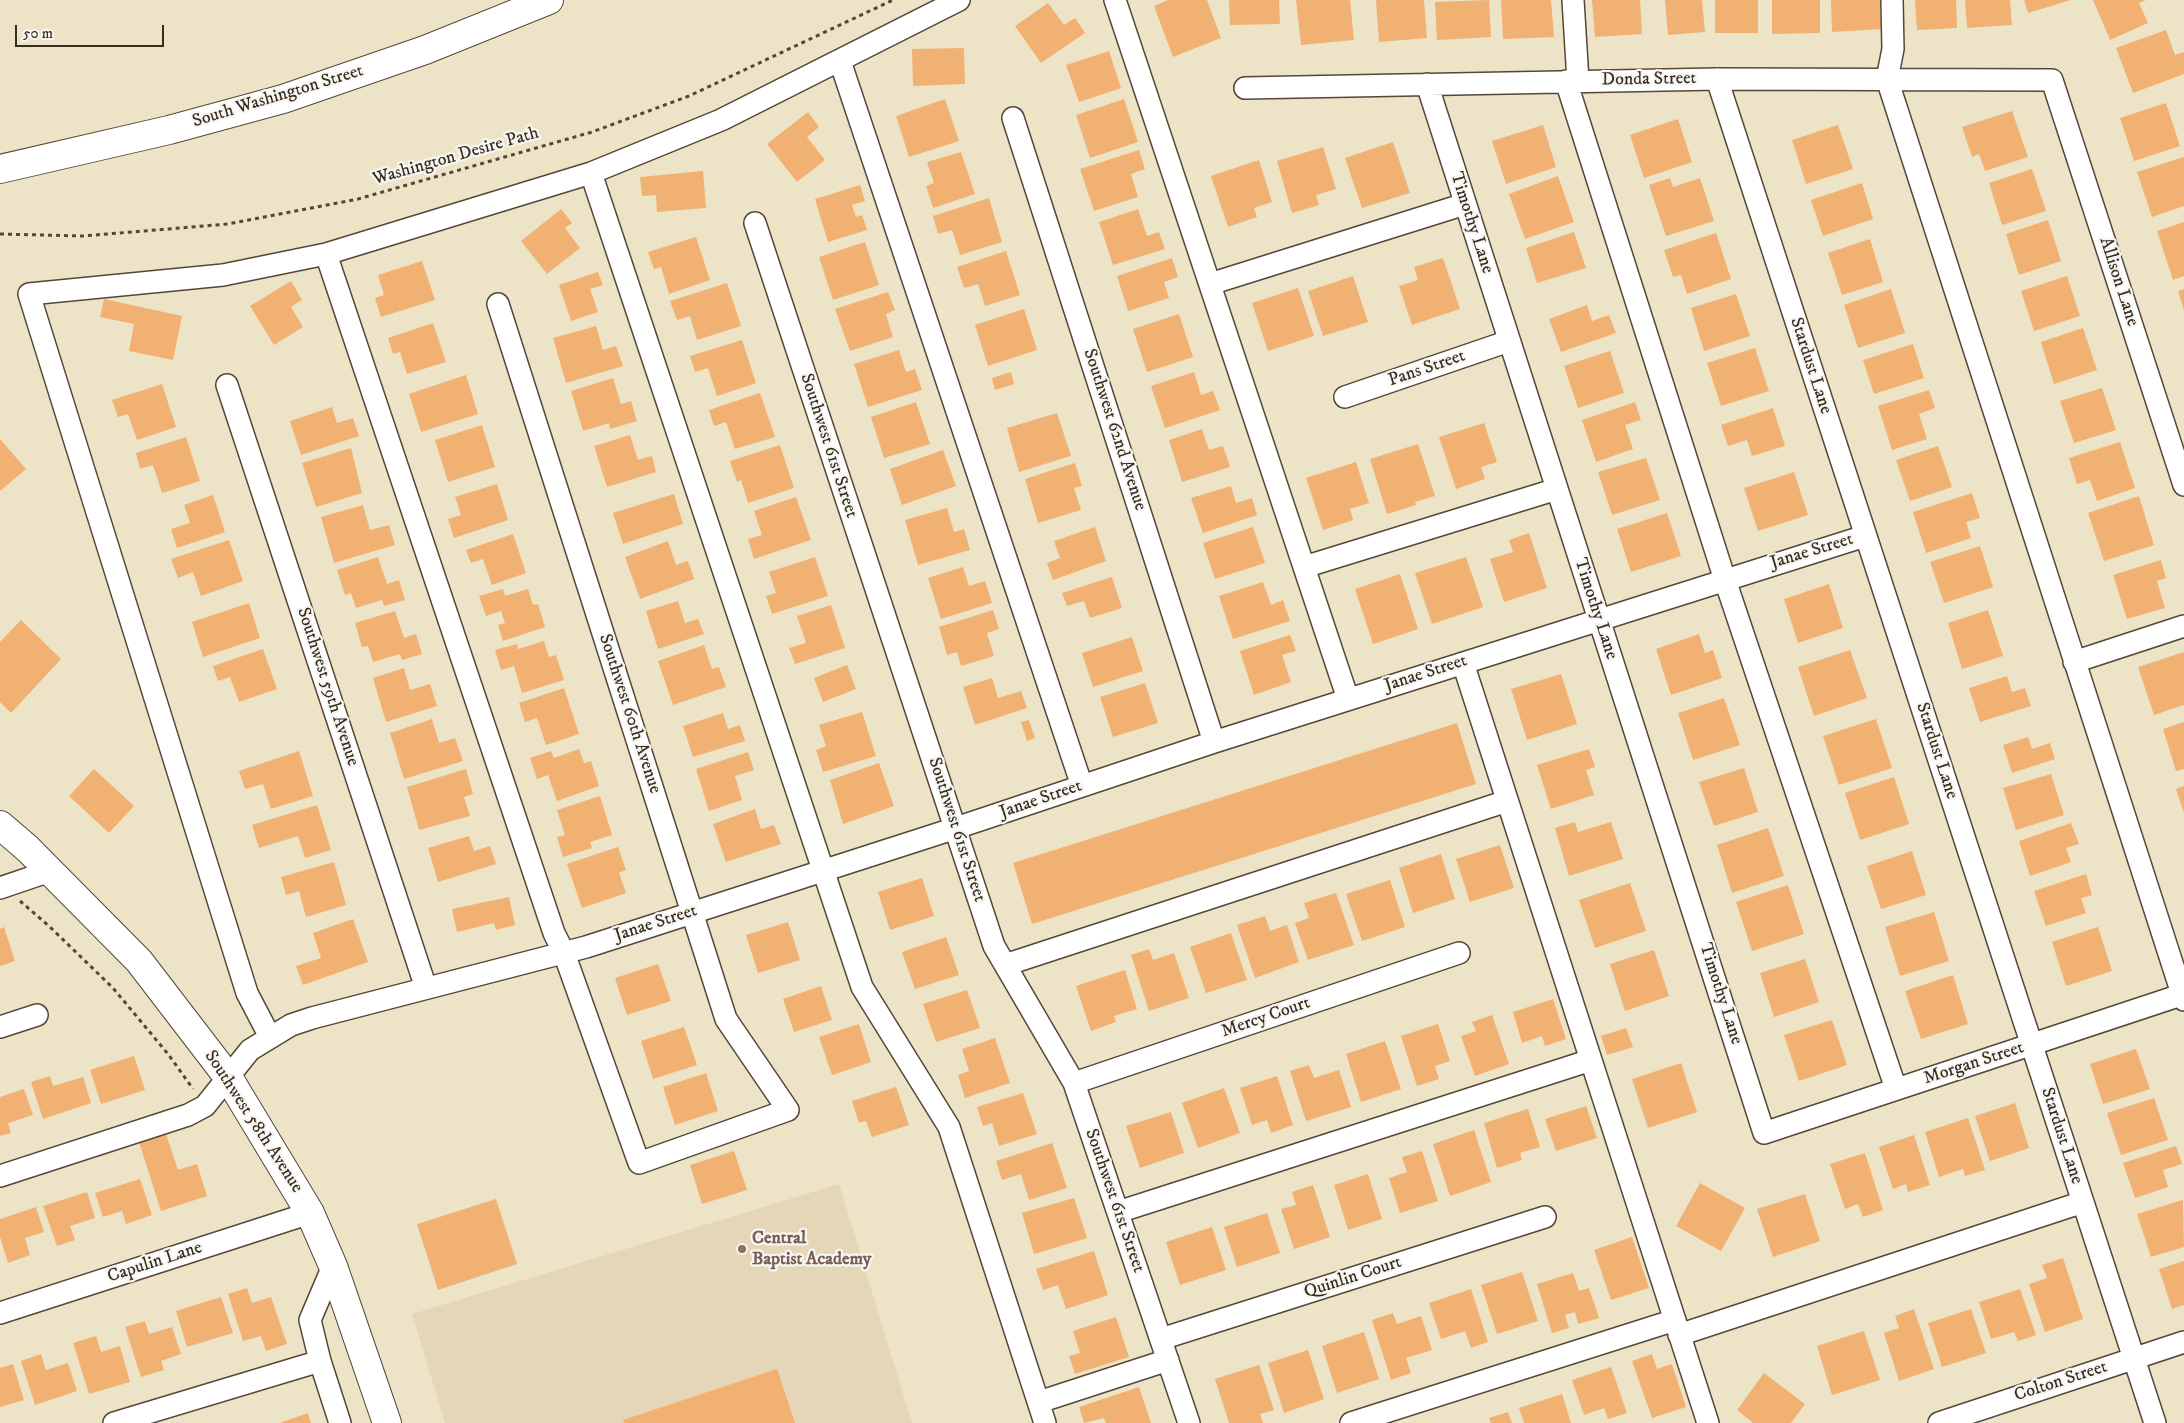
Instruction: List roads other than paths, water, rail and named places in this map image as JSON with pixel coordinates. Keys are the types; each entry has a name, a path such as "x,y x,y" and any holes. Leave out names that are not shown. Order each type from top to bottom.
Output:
{"main road":[{"name":"South Washington Street","path":"0,169 160,132 283,98 426,50 549,0"},
{"name":"Southwest 58th Avenue","path":"0,825 50,871 139,961 228,1077 310,1212 333,1266 387,1423"}],"street":[{"path":"270,1037 247,993 29,294 223,275 326,254 591,173 722,120 959,0"},
{"path":"1115,0 1348,699"},
{"path":"1573,0 1572,81 1725,580 1896,1089"},
{"path":"1892,0 1893,49 1886,79 2183,996"},
{"path":"840,61 1082,786"},
{"name":"Donda Street","path":"1245,88 1716,78 2052,80"},
{"name":"Stardust Lane","path":"1716,78 2155,1423"},
{"name":"Allison Lane","path":"2052,80 2184,485"},
{"name":"Timothy Lane","path":"1427,84 1764,1133"},
{"name":"Southwest 62nd Avenue","path":"1013,118 1214,742"},
{"path":"591,173 862,986 949,1127 1046,1423"},
{"path":"1210,284 1465,204"},
{"name":"Southwest 61st Street","path":"755,223 994,946 1074,1083 1189,1423"},
{"path":"326,254 554,933 564,953"},
{"name":"Southwest 60th Avenue","path":"498,304 726,1019 788,1110 639,1163 564,953"},
{"name":"Pans Street","path":"1345,397 1509,341"},
{"name":"Southwest 59th Avenue","path":"227,385 426,988"},
{"path":"1304,567 1557,489"},
{"name":"Janae Street","path":"0,1176 188,1115 205,1106 250,1050 270,1037 312,1018 564,953 956,828 1463,662 1866,536"},
{"path":"2074,662 2184,626"},
{"path":"1463,662 1708,1423"},
{"path":"1005,965 1507,801"},
{"path":"1,888 50,871"},
{"name":"Mercy Court","path":"1074,1083 1459,953"},
{"name":"Morgan Street","path":"1764,1133 2183,996"},
{"path":"0,1027 37,1015"},
{"path":"1118,1212 1591,1060"},
{"path":"1351,1423 1677,1327 2083,1202"},
{"name":"Capulin Lane","path":"0,1313 310,1212"},
{"name":"Quinlin Court","path":"1161,1339 1545,1217"},
{"path":"333,1266 310,1320 320,1361 340,1423"},
{"name":"Colton Street","path":"1939,1423 2184,1342"},
{"path":"1038,1402 1168,1360"},
{"path":"114,1423 320,1361"}],"place":[{"name":"Central Baptist Academy","path":"742,1249"}]}
